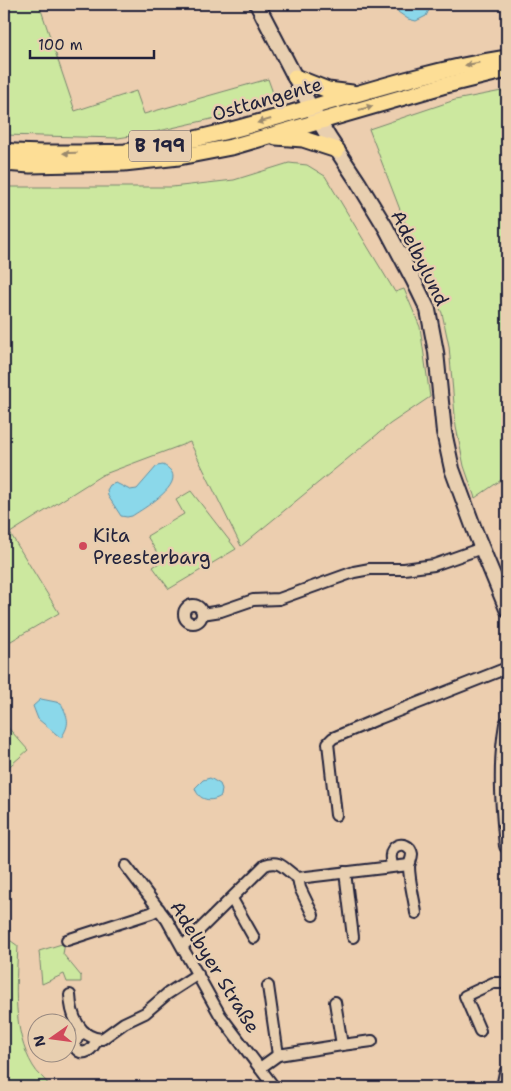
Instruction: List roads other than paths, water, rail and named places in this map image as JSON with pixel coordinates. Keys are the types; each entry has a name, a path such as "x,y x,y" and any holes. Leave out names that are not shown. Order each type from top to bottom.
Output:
{"main road":[{"name":"Osttangente","path":"4,163 30,165 124,163 179,157 262,138 361,93 437,71 507,58"},
{"name":"Osttangente","path":"4,151 31,154 123,152 315,114 507,70"},
{"path":"295,77 328,90 361,93"},
{"path":"262,138 303,139 337,150"}],"street":[{"name":"Adelbylund","path":"257,4 315,114 386,228 428,310 433,327 444,432 450,460 459,489 507,609"},
{"path":"202,614 221,611 252,600 279,599 354,572 370,569 404,569 434,565 482,548"},
{"path":"336,815 328,743 333,738 507,668"},
{"path":"507,724 505,764 507,846"},
{"path":"392,866 391,854 394,848 399,844 404,844 412,853 409,865 416,913"},
{"path":"183,946 265,865 274,862 279,864 289,874 298,878 409,865"},
{"name":"Adelbyer Straße","path":"126,866 159,909 183,946 220,1015 274,1087"},
{"path":"344,872 353,937"},
{"path":"298,878 300,888 313,914"},
{"path":"232,899 254,938"},
{"path":"67,940 159,909"},
{"path":"70,995 73,1015 83,1032 102,1039 124,1023 145,1013 167,994 198,974"},
{"path":"480,1031 465,996 493,984 507,984"},
{"path":"268,986 278,1055"},
{"path":"335,1002 342,1045"},
{"path":"83,1032 75,1040 76,1049 81,1052 91,1049 97,1038"},
{"path":"260,1068 278,1055 372,1041"},
{"path":"504,1087 507,1073"}],"water":[{"path":"398,4 432,4 426,16 416,21 408,19 398,12"},
{"path":"163,465 171,471 173,478 170,486 164,493 132,516 121,516 108,496 107,490 110,485 116,483 130,490 137,489 157,466"},
{"path":"41,699 61,703 67,724 61,738 38,719 33,706"},
{"path":"210,778 220,784 222,789 221,796 209,800 202,798 195,788 203,780"}],"place":[{"name":"Kita Preesterbarg","path":"83,546"}]}
